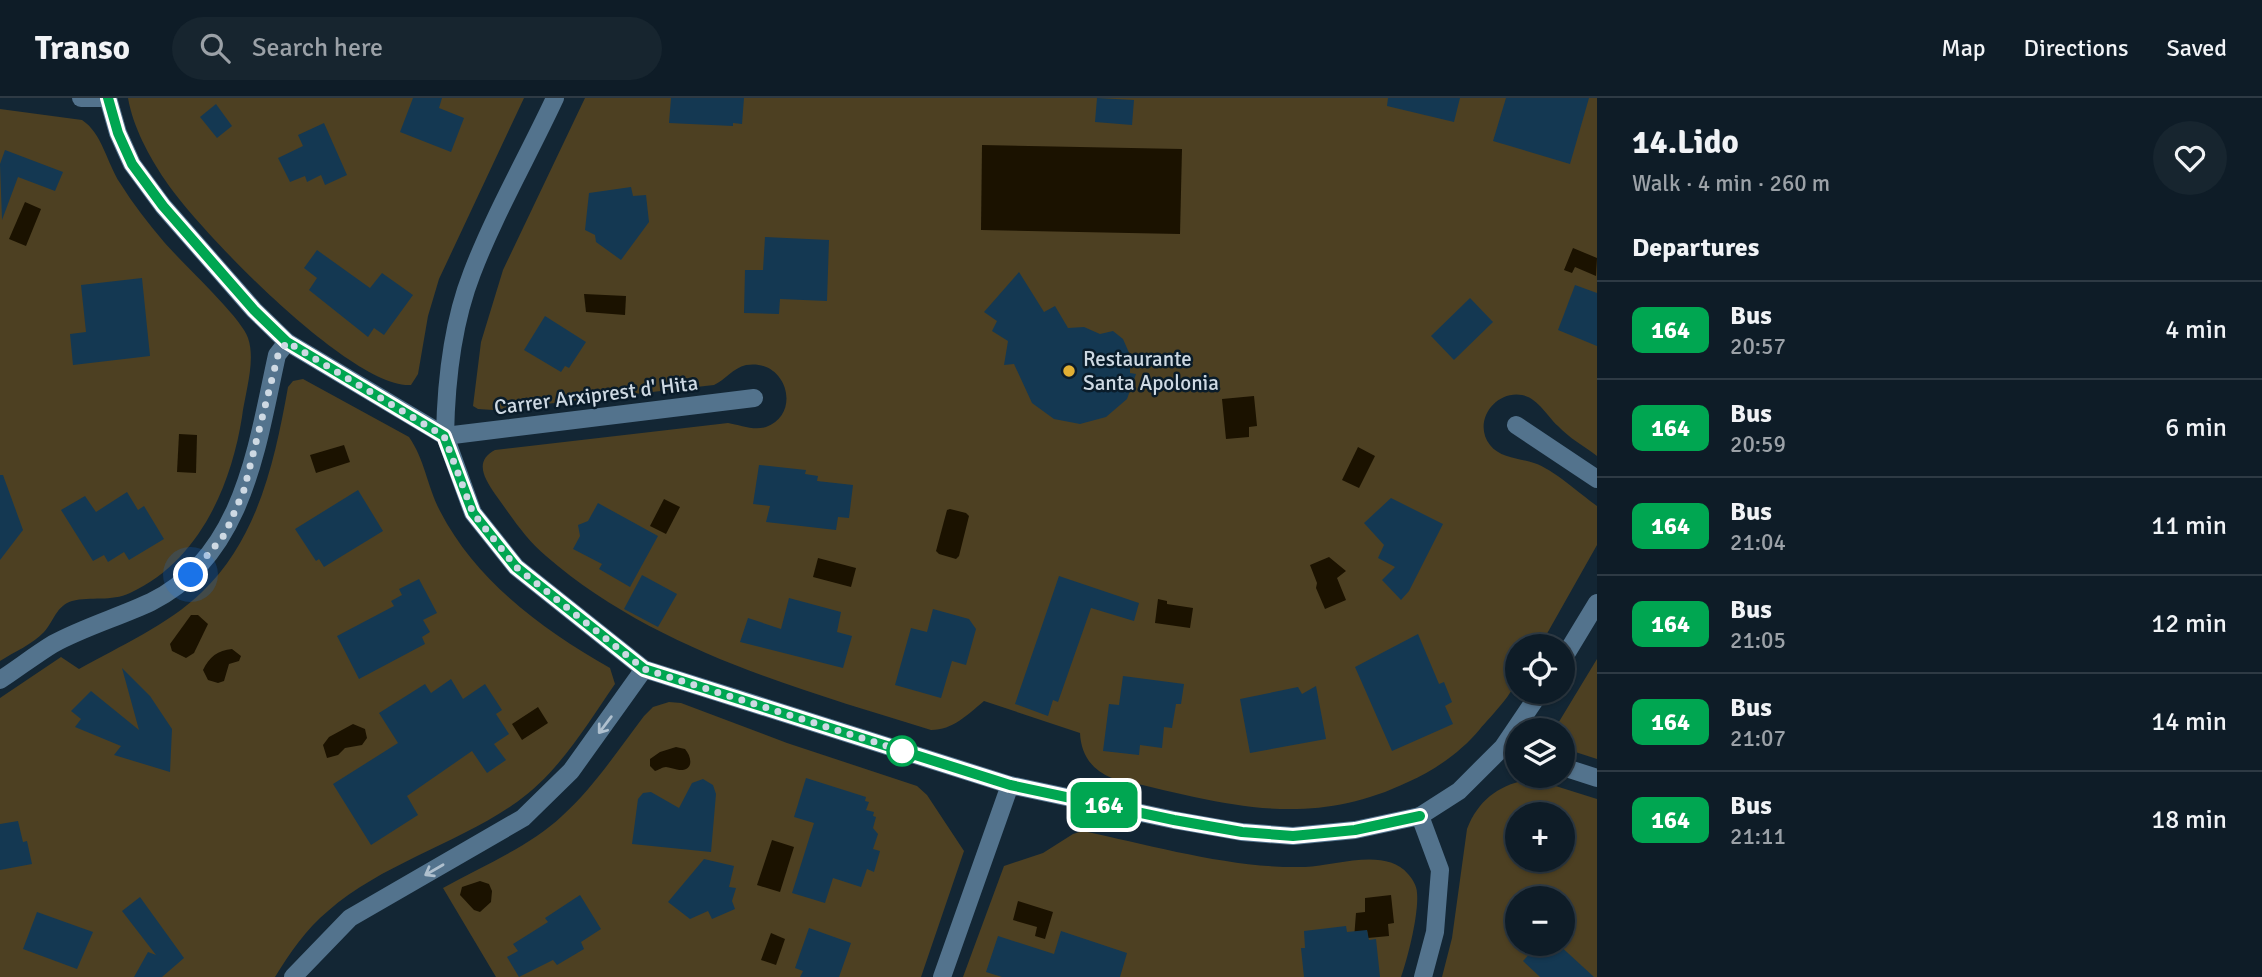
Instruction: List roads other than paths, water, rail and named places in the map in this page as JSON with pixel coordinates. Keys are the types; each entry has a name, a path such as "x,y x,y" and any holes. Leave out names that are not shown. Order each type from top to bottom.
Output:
{"street":[{"path":"81,98 105,98 132,164 163,206 254,310 287,342 444,436"},
{"path":"555,98 471,273 460,312 447,379 444,436 473,513 516,567 644,669 1010,785 1242,832 1293,836 1355,830 1420,816 1505,754"},
{"path":"0,681 53,644 152,601 191,575 225,534 244,490 278,355 287,342"},
{"name":"Carrer Arxiprest d' Hita","path":"444,436 754,398"},
{"path":"1516,425 1597,479"},
{"path":"1575,639 1597,603"},
{"path":"293,977 350,918 523,818 571,771 644,669"},
{"path":"1575,770 1597,778"},
{"path":"942,977 1010,785"},
{"path":"1420,816 1440,870 1435,932 1423,977"}],"place":[{"name":"Restaurante Santa Apolonia","path":"1069,371"}]}
